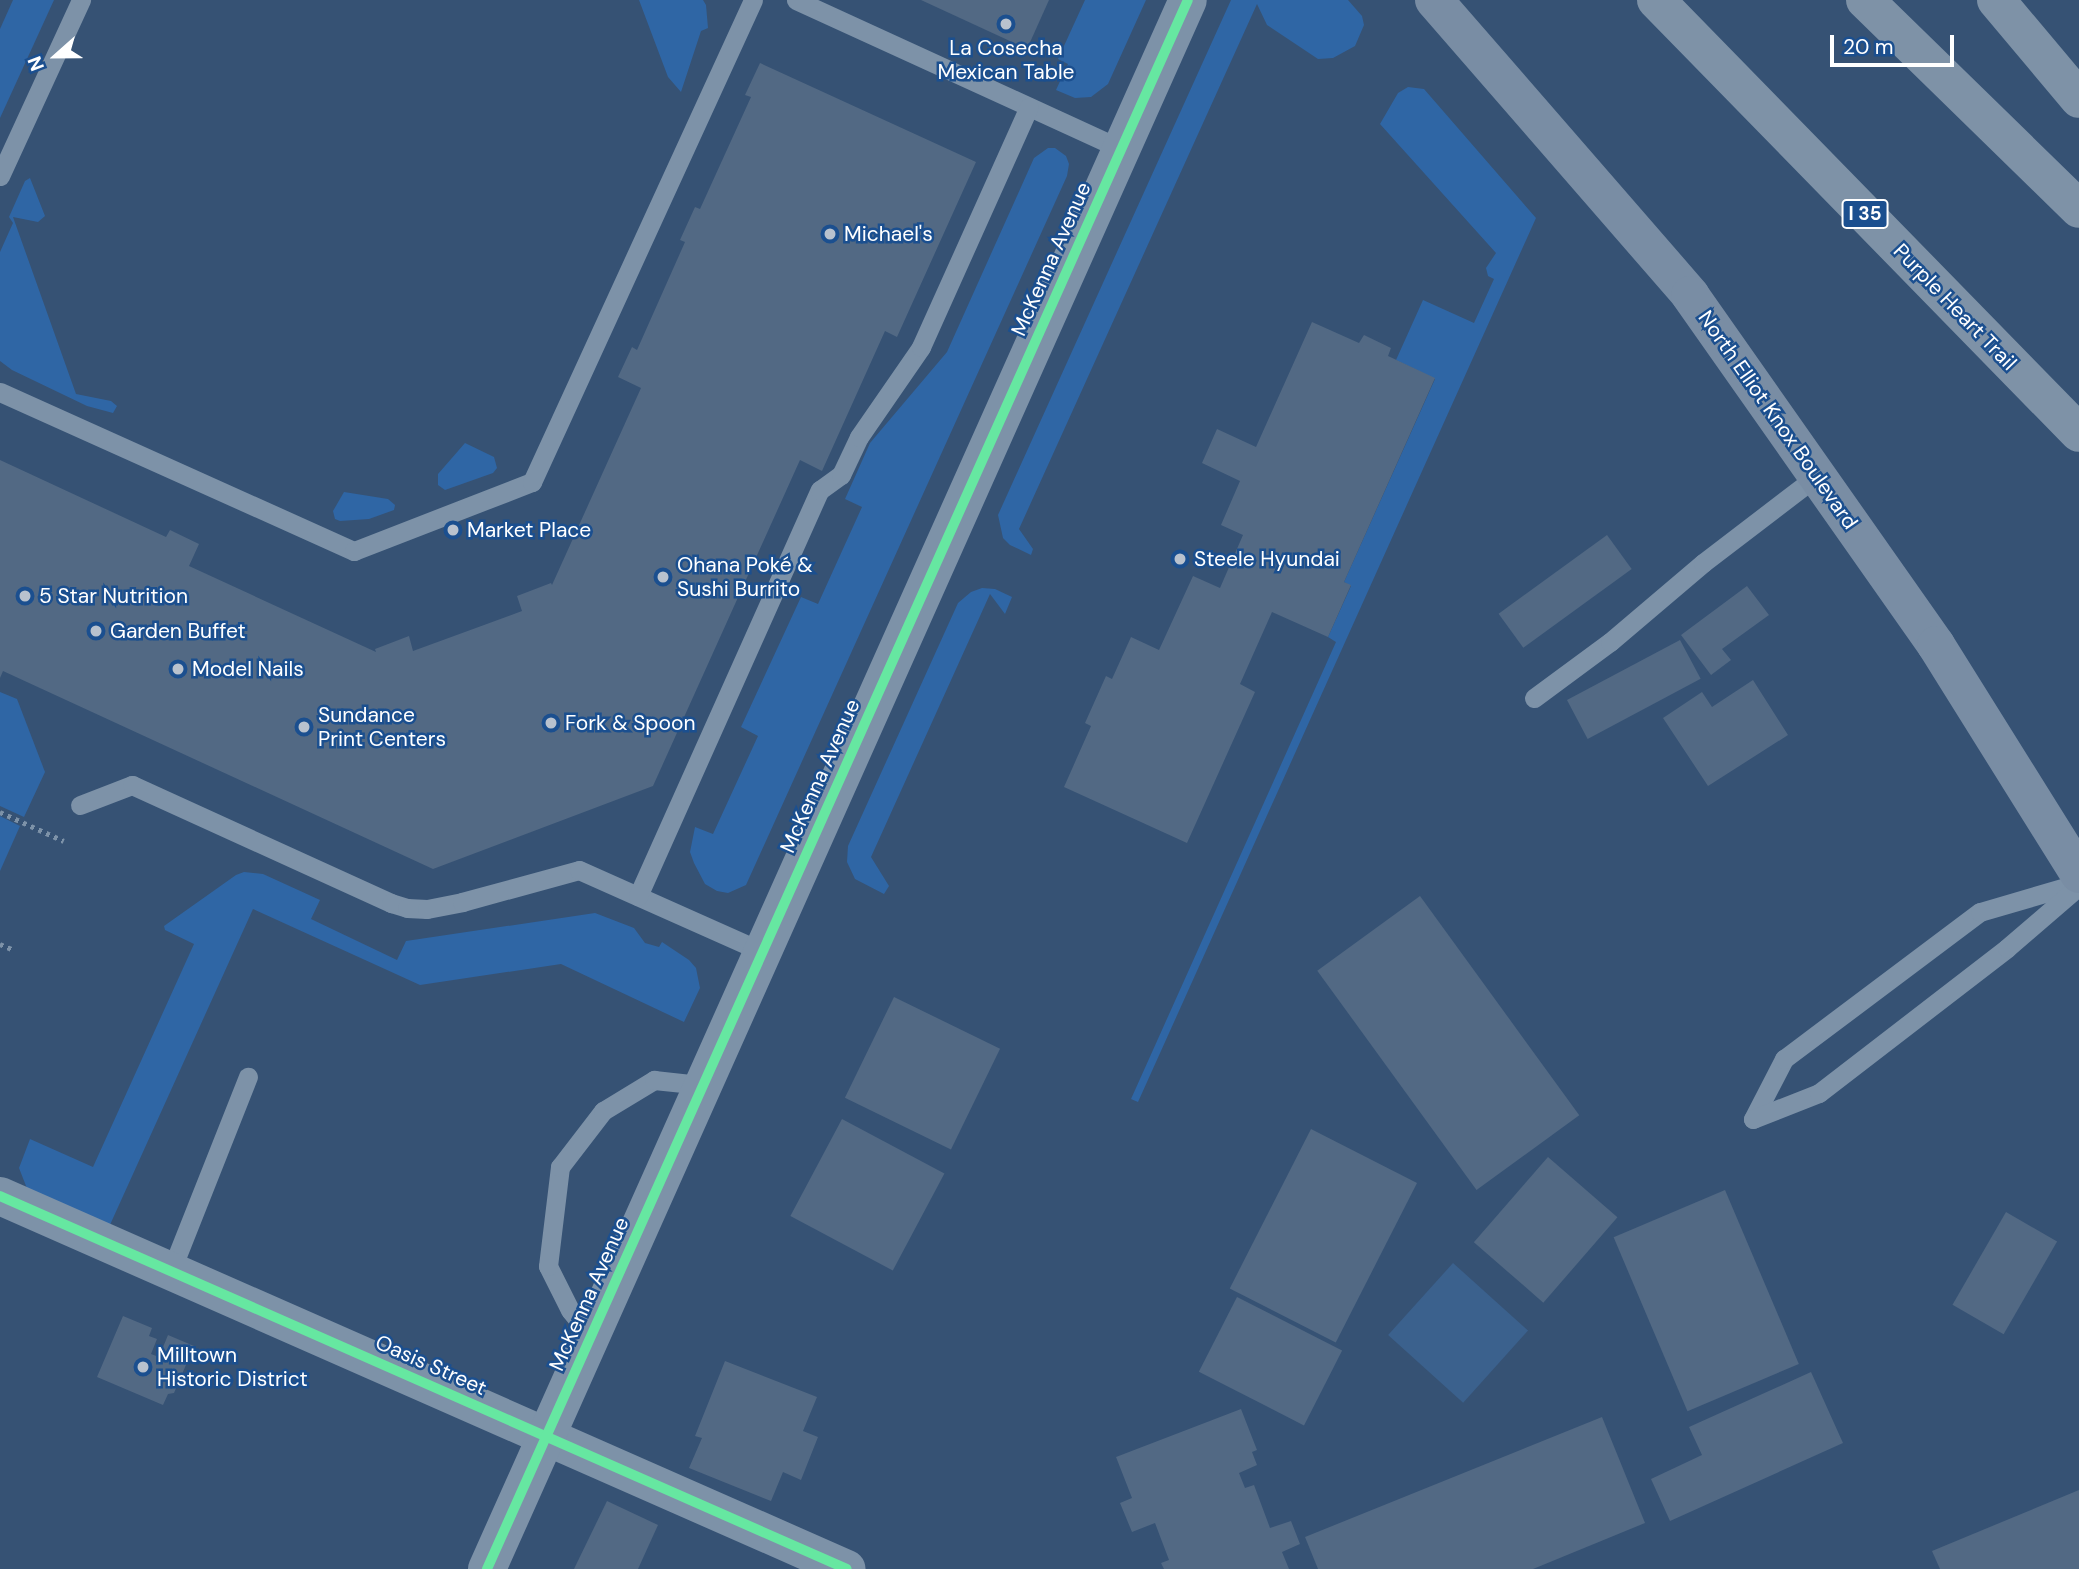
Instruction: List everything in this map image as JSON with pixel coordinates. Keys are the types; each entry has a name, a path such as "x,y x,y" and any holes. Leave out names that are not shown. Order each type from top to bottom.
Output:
{"highway":[{"name":"Purple Heart Trail","path":"1656,0 2077,432"},
{"path":"1865,0 2079,209"},
{"path":"1996,0 2079,99"}],"main road":[{"name":"North Elliot Knox Boulevard","path":"1434,0 1690,295 1936,645 2079,874"}],"street":[{"name":"McKenna Avenue","path":"487,1569 1188,0"},
{"name":"Oasis Street","path":"0,1196 847,1569"}],"lane":[{"path":"0,176 81,0"},
{"path":"0,391 354,551 532,482 753,0"},
{"path":"796,0 1121,149"},
{"path":"638,896 820,490 841,475 859,437 920,347 1029,107"},
{"path":"1534,698 1610,642 1703,563 1818,475"},
{"path":"80,805 132,785 407,908 427,909 463,902 579,870 763,953"},
{"path":"2079,885 2007,948 1819,1094 1753,1119 1784,1059 1980,912 2079,885"},
{"path":"591,1336 570,1310 548,1266 560,1167 603,1111 654,1080 693,1084 709,1072"},
{"path":"171,1271 248,1077"}],"path":[{"path":"0,812 64,841"},
{"path":"0,944 14,950"}],"shaded area":[{"path":"13,0 54,0 0,118 0,29"},
{"path":"639,0 703,0 706,5 708,28 701,31 681,92 668,77"},
{"path":"1085,0 1146,0 1108,84 1091,97 1075,98 1056,90 1068,64 1058,59"},
{"path":"1231,0 1348,0 1362,16 1364,25 1355,46 1333,58 1318,59 1267,25 1257,4 1019,529 1033,549 1031,555 1010,545 1003,538 998,515"},
{"path":"1408,87 1424,89 1536,218 1138,1102 1131,1099 1336,642 1328,637 1351,586 1344,582 1435,379 1396,360 1423,300 1474,323 1494,279 1488,276 1486,268 1496,253 1380,124 1398,93"},
{"path":"1048,148 1055,148 1066,156 1069,164 1067,176 746,885 728,893 717,891 705,884 690,852 695,827 713,834 758,736 741,727 801,597 818,604 862,507 845,499 870,443 947,352 1034,158"},
{"path":"30,178 45,216 38,222 13,217 76,394 111,401 117,406 113,413 87,406 12,370 0,361 0,252 13,223 9,217 25,181"},
{"path":"465,443 494,457 497,468 493,473 445,490 438,485 438,474"},
{"path":"344,492 388,499 395,505 394,510 369,519 340,521 335,519 333,511"},
{"path":"982,588 995,589 1012,597 1005,614 990,594 871,857 889,886 884,894 855,879 847,862 848,846 958,603 971,592"},
{"path":"0,692 17,699 45,772 24,817 0,806"},
{"path":"0,816 20,826 0,871"},
{"path":"244,872 263,874 320,900 311,919 397,960 406,941 595,913 634,928 645,943 659,947 662,942 689,960 696,968 700,988 684,1022 561,964 420,985 253,909 109,1227 28,1191 19,1168 30,1139 93,1167 194,944 165,930 164,926"},
{"path":"1453,1263 1528,1331 1463,1403 1388,1335"}],"building":[{"name":"La Cosecha Mexican Table","path":"921,0 1049,0 1027,49"},
{"path":"760,63 976,162 897,337 885,331 822,471 800,460 653,786 433,869 3,671 0,678 0,460 166,537 170,530 199,544 189,566 376,652 375,649 409,636 413,651 522,611 517,596 551,583 552,585 641,388 618,377 632,347 637,350 685,242 680,240 695,207 700,209 751,97 745,95"},
{"path":"1312,322 1359,343 1364,335 1391,348 1388,356 1435,378 1344,582 1351,585 1328,637 1272,612 1240,684 1255,692 1187,843 1064,787 1091,726 1085,723 1106,676 1112,679 1131,637 1159,650 1193,576 1220,588 1243,535 1221,525 1240,481 1202,463 1217,429 1256,447"},
{"path":"1607,535 1632,569 1523,648 1499,614"},
{"path":"1747,586 1769,615 1722,649 1731,660 1711,675 1681,635"},
{"path":"1680,640 1701,679 1588,739 1567,700"},
{"path":"1753,680 1788,735 1708,786 1663,718 1702,692 1712,707"},
{"path":"1420,896 1579,1115 1477,1190 1317,971"},
{"path":"894,997 1000,1049 951,1149 845,1098"},
{"path":"842,1119 944,1173 893,1271 790,1216"},
{"path":"1311,1129 1417,1183 1336,1343 1230,1288"},
{"path":"1548,1157 1617,1217 1543,1303 1474,1242"},
{"path":"1725,1190 1799,1364 1687,1411 1614,1237"},
{"path":"2006,1212 2057,1242 2004,1334 1952,1305"},
{"path":"1237,1297 1342,1351 1304,1425 1199,1372"},
{"name":"Milltown Historic District","path":"123,1316 152,1328 149,1336 157,1339 151,1354 159,1357 168,1335 194,1346 174,1393 168,1394 163,1405 97,1377"},
{"path":"725,1361 817,1397 803,1431 818,1437 801,1480 783,1472 771,1501 689,1468 702,1438 695,1436"},
{"path":"1811,1372 1843,1443 1670,1521 1651,1479 1702,1455 1689,1427"},
{"path":"1241,1409 1257,1450 1252,1452 1257,1465 1239,1473 1245,1488 1254,1485 1270,1528 1291,1521 1300,1544 1282,1552 1289,1569 1164,1569 1161,1563 1169,1560 1155,1523 1132,1532 1120,1503 1132,1498 1116,1457"},
{"path":"1602,1417 1645,1523 1533,1569 1318,1569 1305,1537"},
{"path":"2079,1490 2079,1569 1940,1569 1932,1551"},
{"path":"607,1501 658,1525 638,1569 574,1569"}],"cycle path":[{"path":"487,1569 1188,0"},
{"path":"0,1196 847,1569"}],"place":[{"name":"La Cosecha Mexican Table","path":"1006,24"},
{"name":"Michael's","path":"830,234"},
{"name":"Market Place","path":"453,530"},
{"name":"Steele Hyundai","path":"1180,559"},
{"name":"Ohana Poké & Sushi Burrito","path":"663,577"},
{"name":"5 Star Nutrition","path":"25,596"},
{"name":"Garden Buffet","path":"96,631"},
{"name":"Model Nails","path":"178,669"},
{"name":"Fork & Spoon","path":"551,723"},
{"name":"Sundance Print Centers","path":"304,727"},
{"name":"Milltown Historic District","path":"143,1367"}]}
